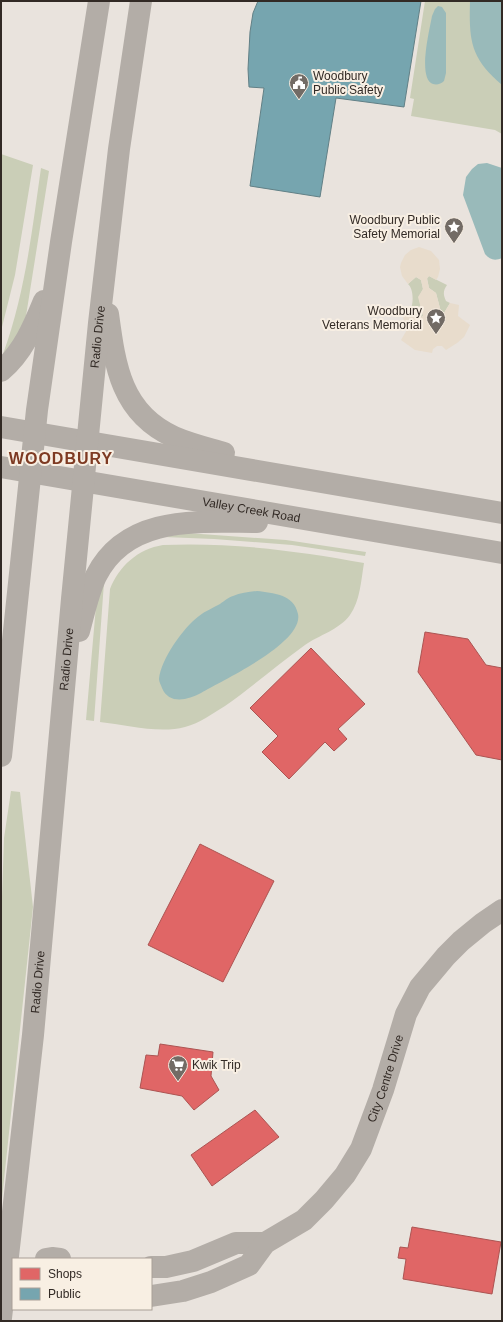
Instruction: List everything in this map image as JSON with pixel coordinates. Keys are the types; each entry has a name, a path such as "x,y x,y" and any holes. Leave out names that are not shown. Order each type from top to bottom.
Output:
{"main road":[{"path":"1,756 34,433 56,272 99,1"},
{"name":"Radio Drive","path":"1,1318 9,1267 34,1036 64,687 103,279 120,141 141,1"},
{"path":"1,371 15,357 27,340 56,272"},
{"path":"103,279 118,374 130,399 151,423 167,434 196,445 335,484"},
{"path":"1,427 502,513"},
{"name":"Valley Creek Road","path":"1,467 502,553"},
{"path":"64,687 88,598 96,576 109,558 121,546 132,539 148,530 178,523 328,523"},
{"path":"1,609 9,680"},
{"name":"City Centre Drive","path":"152,1296 183,1291 231,1274 248,1265 264,1243 304,1220 324,1200 345,1175 361,1149 383,1090 406,1014 420,987 446,956 461,941 502,910"},
{"name":"City Centre Drive","path":"152,1267 166,1267 193,1260 236,1243 264,1243"}],"green space":[{"path":"425,1 502,1 502,134 495,130 411,116 414,99 410,98"},
{"path":"1,154 33,165 15,275 1,331"},
{"path":"41,168 49,171 26,316 17,338 3,354 17,308 27,262"},
{"path":"429,276 447,285 444,294 446,301 450,303 444,313 441,312 436,293 429,288 427,278"},
{"path":"416,277 421,280 423,289 419,297 423,316 419,318 409,312 412,306 413,298 410,286 408,284"},
{"path":"187,533 286,540 366,552 365,556 292,545 164,537"},
{"path":"188,544 264,548 364,563 356,604 350,615 340,625 305,645 235,699 201,721 185,727 165,730 100,722 110,589 119,573 130,560 145,550 163,545"},
{"path":"104,583 94,721 86,720 96,606"},
{"path":"11,791 20,792 33,907 1,1208 1,926 4,838"}],"shaded area":[{"path":"419,247 431,251 439,260 440,269 438,277 436,280 429,276 427,279 429,288 436,293 441,312 444,313 450,303 459,305 458,316 470,325 464,337 457,343 446,350 442,346 437,346 433,349 432,353 415,350 401,340 408,328 403,318 409,312 419,318 423,316 418,297 423,289 421,280 416,277 408,284 402,276 400,267 405,255 411,250"}],"water":[{"path":"470,1 502,1 502,85 483,66 474,48 470,27"},
{"path":"438,6 442,7 446,13 446,73 444,81 440,84 433,84 428,80 425,63 427,41 432,16"},
{"path":"487,163 502,168 502,258 497,259 491,259 485,254 463,195 466,177 472,169 478,164"},
{"path":"257,591 276,594 287,598 296,607 298,614 296,625 288,637 260,660 201,693 190,698 179,700 169,697 162,688 159,679 168,653 186,628 201,614 230,597 242,593"}],"building: Shops":[{"path":"425,632 468,639 486,665 502,668 502,760 476,755 418,672"},
{"path":"311,648 365,704 338,729 347,739 334,751 325,742 289,779 262,752 278,736 250,708"},
{"path":"200,844 274,881 223,982 148,945"},
{"name":"Kwik Trip","path":"160,1044 213,1052 211,1076 219,1090 194,1110 182,1096 140,1088 146,1055 158,1056"},
{"path":"255,1110 279,1137 212,1186 191,1155"},
{"path":"412,1227 501,1242 492,1294 403,1279 406,1259 398,1258 400,1247 408,1248"}],"building: Public":[{"name":"Woodbury Public Safety","path":"258,1 421,1 404,107 336,98 320,197 250,186 264,88 249,87 248,69 250,32 253,13"}],"place":[{"name":"Woodbury Public Safety","path":"299,100"},
{"name":"Woodbury Public Safety Memorial","path":"454,244"},
{"name":"Woodbury Veterans Memorial","path":"436,335"},
{"name":"Kwik Trip","path":"178,1082"}],"district":[{"name":"WOODBURY","path":"61,458"}]}
